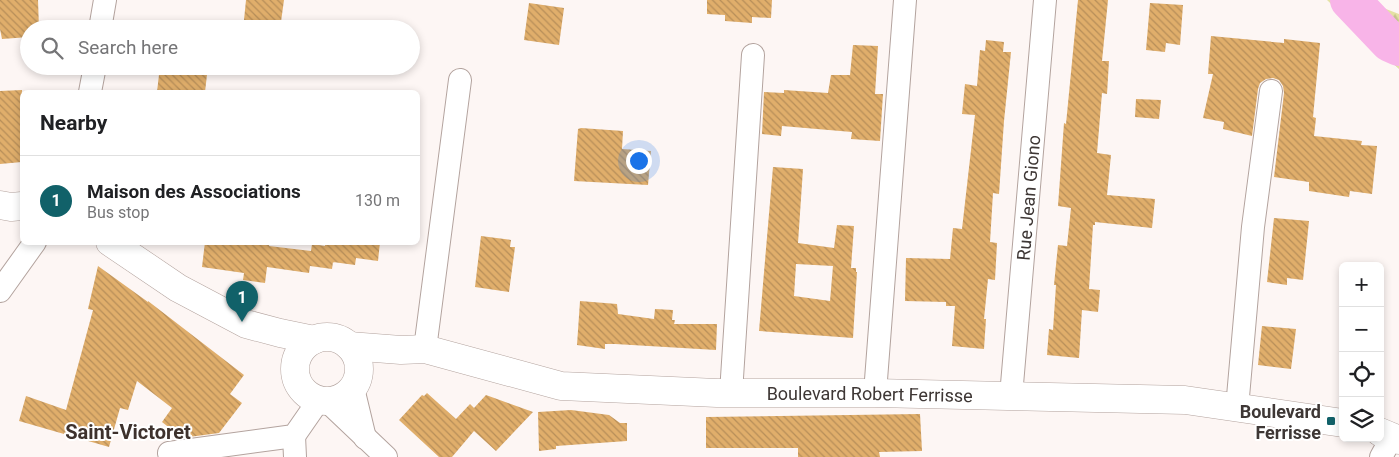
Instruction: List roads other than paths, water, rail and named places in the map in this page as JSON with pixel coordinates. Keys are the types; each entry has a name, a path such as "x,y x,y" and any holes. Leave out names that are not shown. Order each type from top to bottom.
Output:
{"main road":[{"path":"114,245 178,288 246,324 314,340 333,338 342,341 349,346 358,362 356,380 346,395 337,399 323,400 310,396 298,382 296,363 306,346 314,340"},
{"path":"246,324 296,373"},
{"name":"Boulevard Robert Ferrisse","path":"349,346 413,350 561,386 731,393 875,393 1185,400 1339,422"},
{"path":"356,380 413,350"}],"street":[{"path":"101,20 104,0"},
{"path":"875,393 906,0"},
{"name":"Rue Jean Giono","path":"1011,396 1045,0"},
{"path":"731,393 753,55"},
{"path":"90,90 93,75"},
{"path":"413,350 455,84"},
{"path":"1237,408 1254,227 1271,92"},
{"path":"0,292 33,245"},
{"path":"356,380 365,438"},
{"path":"170,457 169,453 294,447 323,400 386,457"}],"waterway":[{"path":"1350,0 1390,42 1399,46"}],"place":[{"name":"Maison des Associations","path":"242,322"},
{"name":"Boulevard Ferrisse","path":"1331,421"}],"district":[{"name":"Saint-Victoret","path":"128,432"}]}
